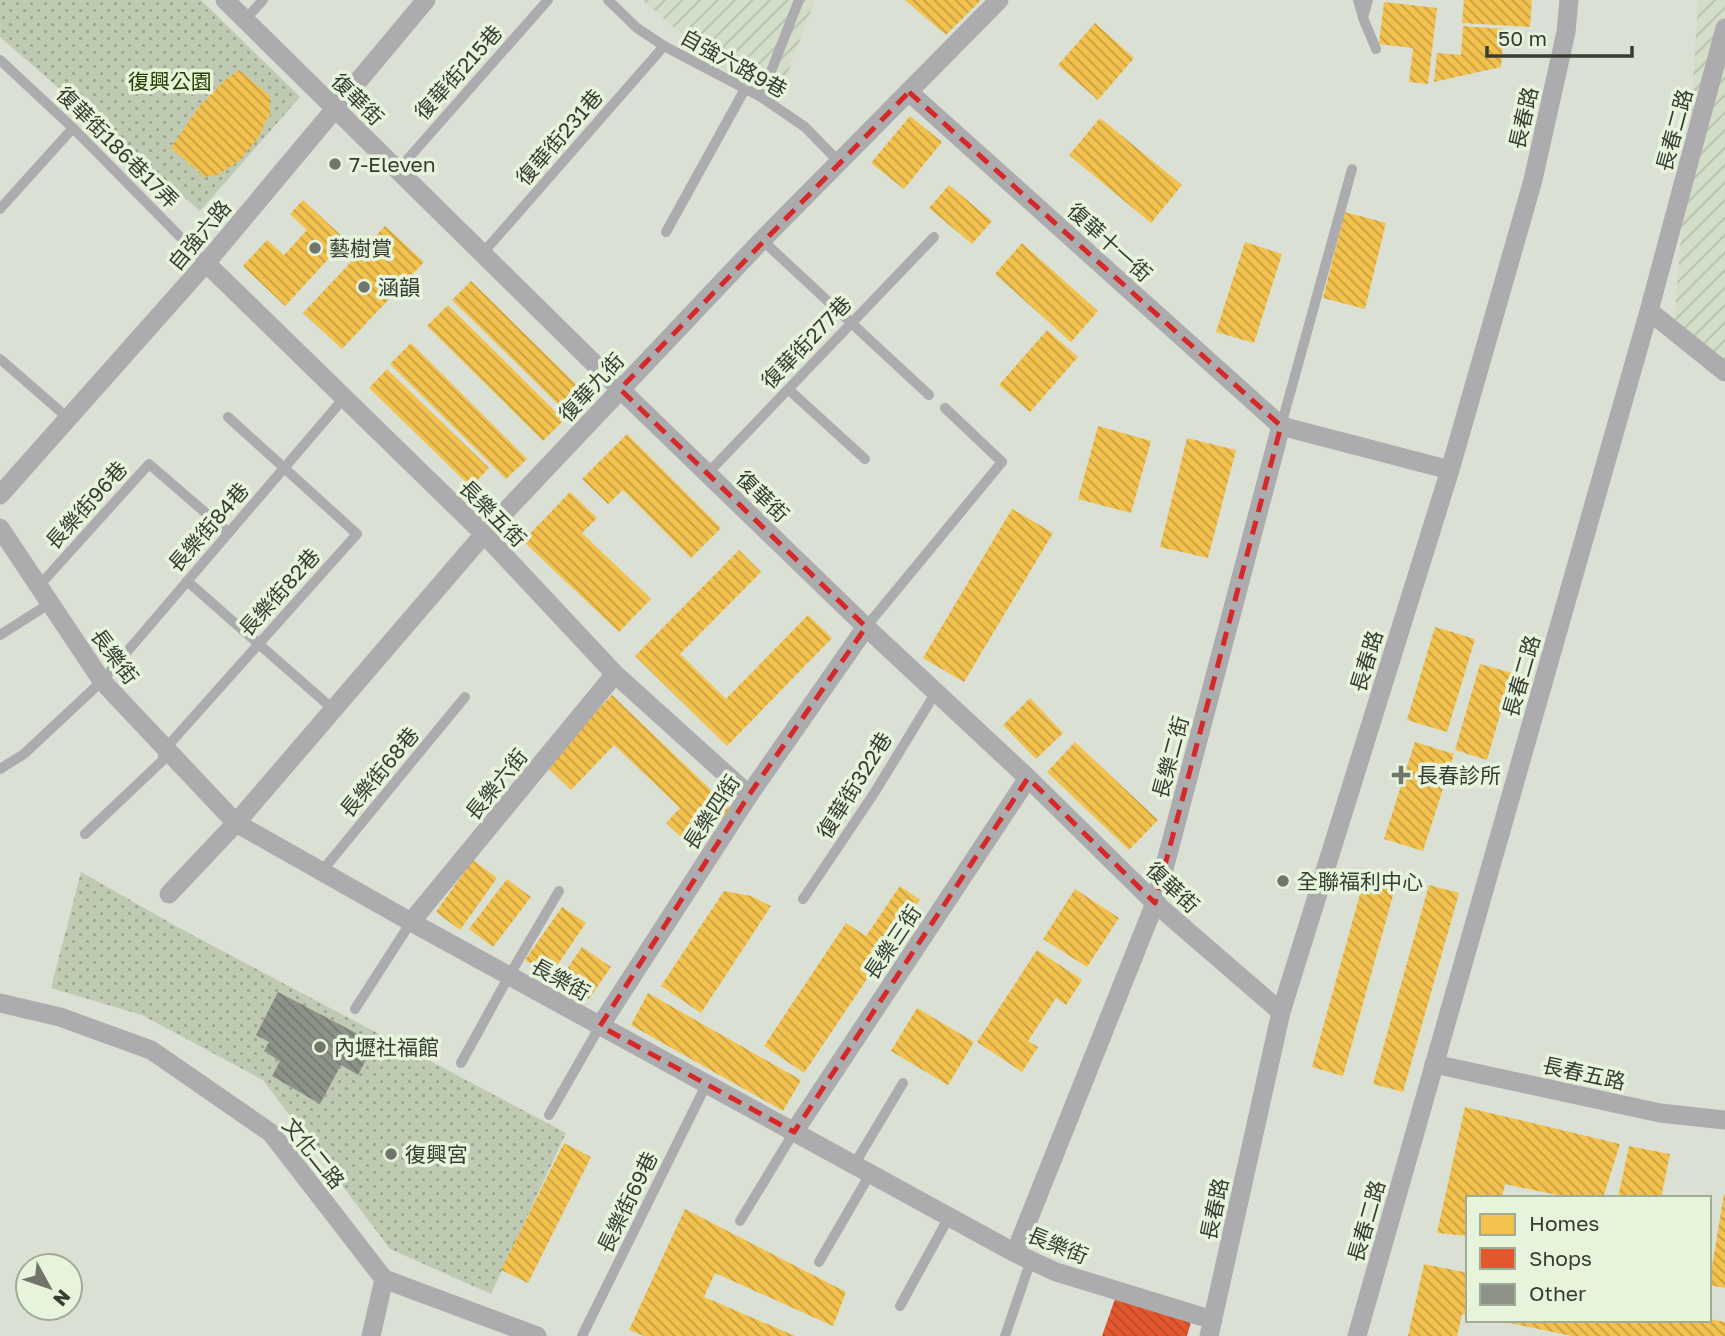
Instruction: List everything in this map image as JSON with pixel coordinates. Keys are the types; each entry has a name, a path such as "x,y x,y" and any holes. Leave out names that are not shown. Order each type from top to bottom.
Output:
{"street":[{"name":"復華街","path":"225,0 866,627 1028,778 1155,903 1281,1012"},
{"name":"自強六路","path":"0,495 206,263 426,0"},
{"name":"復華九街","path":"169,894 236,823 484,534 762,240 999,0"},
{"name":"長春路","path":"1211,1328 1281,1012 1450,470 1533,180 1566,32 1569,0"},
{"name":"長春二路","path":"1357,1336 1649,311 1725,27"},
{"name":"復華十一街","path":"909,92 1281,426"},
{"name":"長樂五街","path":"206,263 484,534 615,674 749,795"},
{"path":"1649,311 1725,372"},
{"path":"1281,426 1450,470"},
{"name":"長樂二街","path":"1023,1257 1155,903 1281,426"},
{"name":"長樂街","path":"0,528 102,681 236,823 706,1085 1023,1257 1056,1272 1211,1328"},
{"name":"長樂四街","path":"600,1026 749,795 866,627"},
{"name":"長樂六街","path":"411,922 615,674"},
{"name":"長樂三街","path":"794,1132 1028,778"},
{"name":"文化二路","path":"0,1003 60,1017 151,1050 271,1133 384,1279"},
{"name":"長春五路","path":"1434,1064 1660,1113 1725,1120"},
{"path":"371,1336 384,1279 537,1336"}],"lane":[{"path":"246,20 263,0"},
{"name":"復華街215巷","path":"398,170 548,0"},
{"name":"自強六路9巷","path":"608,0 637,28 664,46 761,97 805,127 839,162"},
{"path":"761,97 799,0"},
{"path":"1357,0 1376,48"},
{"path":"1363,18 1368,0"},
{"name":"復華街231巷","path":"482,254 664,46"},
{"name":"復華街186巷17弄","path":"0,60 73,128 206,263"},
{"path":"666,232 746,89"},
{"path":"0,209 73,128"},
{"path":"1281,426 1352,169"},
{"name":"復華街277巷","path":"707,474 934,237"},
{"path":"762,240 929,395"},
{"path":"0,359 68,418"},
{"path":"788,389 865,459"},
{"name":"長樂街84巷","path":"0,769 24,754 102,681 344,398"},
{"path":"866,627 1002,462 944,408"},
{"path":"228,417 284,468"},
{"name":"長樂街96巷","path":"38,587 149,464 229,533"},
{"name":"長樂街82巷","path":"85,834 162,761 165,749 357,534 284,468"},
{"path":"187,581 334,710"},
{"path":"0,635 49,604"},
{"name":"復華街322巷","path":"803,899 873,795 936,692"},
{"name":"長樂街68巷","path":"322,871 465,697"},
{"path":"461,1063 559,891"},
{"path":"355,1009 411,922"},
{"path":"550,1115 600,1026"},
{"path":"819,1262 903,1083"},
{"name":"長樂街69巷","path":"582,1336 706,1085"},
{"path":"740,1222 794,1132"},
{"path":"900,1306 949,1217"},
{"path":"1005,1336 1023,1257"}],"highlighted area":[{"path":"909,92 1281,426 1155,903 1028,778 794,1132 600,1026 749,795 866,627 620,389"}],"shaded area":[{"path":"642,0 815,0 773,112"},
{"path":"1698,0 1725,0 1725,367 1674,325"}],"green space":[{"name":"復興公園","path":"0,0 201,0 300,97 200,211 0,37"},
{"path":"81,872 181,929 566,1133 491,1294 390,1249 263,1080 142,1015 51,988"}],"building: Homes":[{"path":"905,0 981,0 946,35"},
{"path":"1464,0 1532,0 1530,27 1462,23"},
{"path":"1384,2 1437,8 1428,84 1409,82 1413,48 1379,44"},
{"path":"1095,23 1134,58 1098,100 1058,65"},
{"path":"1463,26 1504,29 1501,67 1434,82 1437,53 1461,55"},
{"path":"239,70 270,96 270,116 259,137 239,161 217,175 205,177 171,148 198,108 225,80"},
{"path":"910,116 942,142 904,189 871,163"},
{"path":"1100,118 1182,185 1151,223 1069,155"},
{"path":"949,185 992,221 972,244 929,208"},
{"name":"藝樹賞","path":"303,200 346,240 285,306 243,266 267,240 284,255 307,230 290,214"},
{"path":"1345,212 1386,223 1365,309 1323,298"},
{"name":"涵韻","path":"385,226 424,262 342,349 303,313"},
{"path":"1245,242 1282,254 1254,343 1216,332"},
{"path":"1022,243 1098,311 1071,342 995,274"},
{"path":"471,281 590,398 571,417 452,300"},
{"path":"448,305 564,420 543,441 427,326"},
{"path":"1047,330 1078,357 1030,412 999,385"},
{"path":"411,343 527,459 506,479 390,364"},
{"path":"387,369 489,468 471,487 369,388"},
{"path":"1098,426 1151,441 1131,513 1078,499"},
{"path":"627,434 721,528 691,558 623,490 608,504 582,479"},
{"path":"1187,438 1236,450 1208,558 1160,547"},
{"path":"570,492 597,518 582,533 651,599 619,632 523,541"},
{"path":"1012,509 1053,533 964,682 923,658"},
{"path":"739,550 761,572 680,654 726,699 808,615 832,638 727,746 635,656"},
{"path":"1435,627 1475,639 1447,732 1407,720"},
{"path":"1480,664 1512,673 1487,760 1455,750"},
{"path":"612,695 731,809 693,848 666,823 680,808 614,745 571,790 545,765"},
{"path":"1030,698 1063,733 1036,759 1003,725"},
{"path":"1075,742 1158,820 1129,850 1047,772"},
{"path":"1415,742 1454,754 1423,851 1384,839"},
{"path":"473,860 497,878 460,930 436,912"},
{"path":"1367,869 1398,877 1343,1076 1312,1067"},
{"path":"507,879 531,897 493,947 469,929"},
{"path":"1429,885 1459,893 1403,1092 1373,1084"},
{"path":"900,886 920,900 804,1073 764,1046 846,923 866,936"},
{"path":"1075,889 1119,918 1087,967 1043,939"},
{"path":"724,891 751,896 771,906 701,1013 661,986"},
{"path":"562,907 586,923 549,977 525,960"},
{"path":"582,947 611,967 589,999 560,979"},
{"path":"1037,950 1082,980 1066,1005 1056,998 1028,1041 1038,1047 1022,1072 977,1042"},
{"path":"648,993 801,1080 783,1111 631,1025"},
{"path":"917,1008 974,1042 948,1085 891,1051"},
{"path":"1465,1107 1620,1144 1604,1196 1562,1196 1505,1184 1502,1196 1466,1196 1466,1236 1437,1233"},
{"path":"564,1143 591,1157 528,1283 501,1270"},
{"path":"1629,1146 1670,1154 1661,1196 1618,1196"},
{"path":"1724,1194 1725,1288 1711,1285"},
{"path":"685,1209 846,1292 833,1326 715,1273 704,1297 795,1336 644,1336 629,1330"},
{"path":"1424,1264 1466,1273 1466,1315 1462,1314 1457,1336 1408,1336"},
{"path":"1711,1319 1725,1322 1725,1336 1572,1336 1505,1322 1711,1322"}],"building: Shops":[{"path":"1116,1296 1192,1319 1187,1336 1102,1336"}],"building: Other":[{"name":"內壢社福館","path":"278,992 375,1043 358,1075 341,1065 320,1104 272,1076 280,1061 264,1051 269,1042 256,1035"}],"place":[{"name":"7-Eleven","path":"335,164"},
{"name":"藝樹賞","path":"315,248"},
{"name":"涵韻","path":"364,287"},
{"name":"長春診所","path":"1401,775"},
{"name":"全聯福利中心","path":"1283,881"},
{"name":"內壢社福館","path":"320,1047"},
{"name":"復興宮","path":"391,1154"}]}
